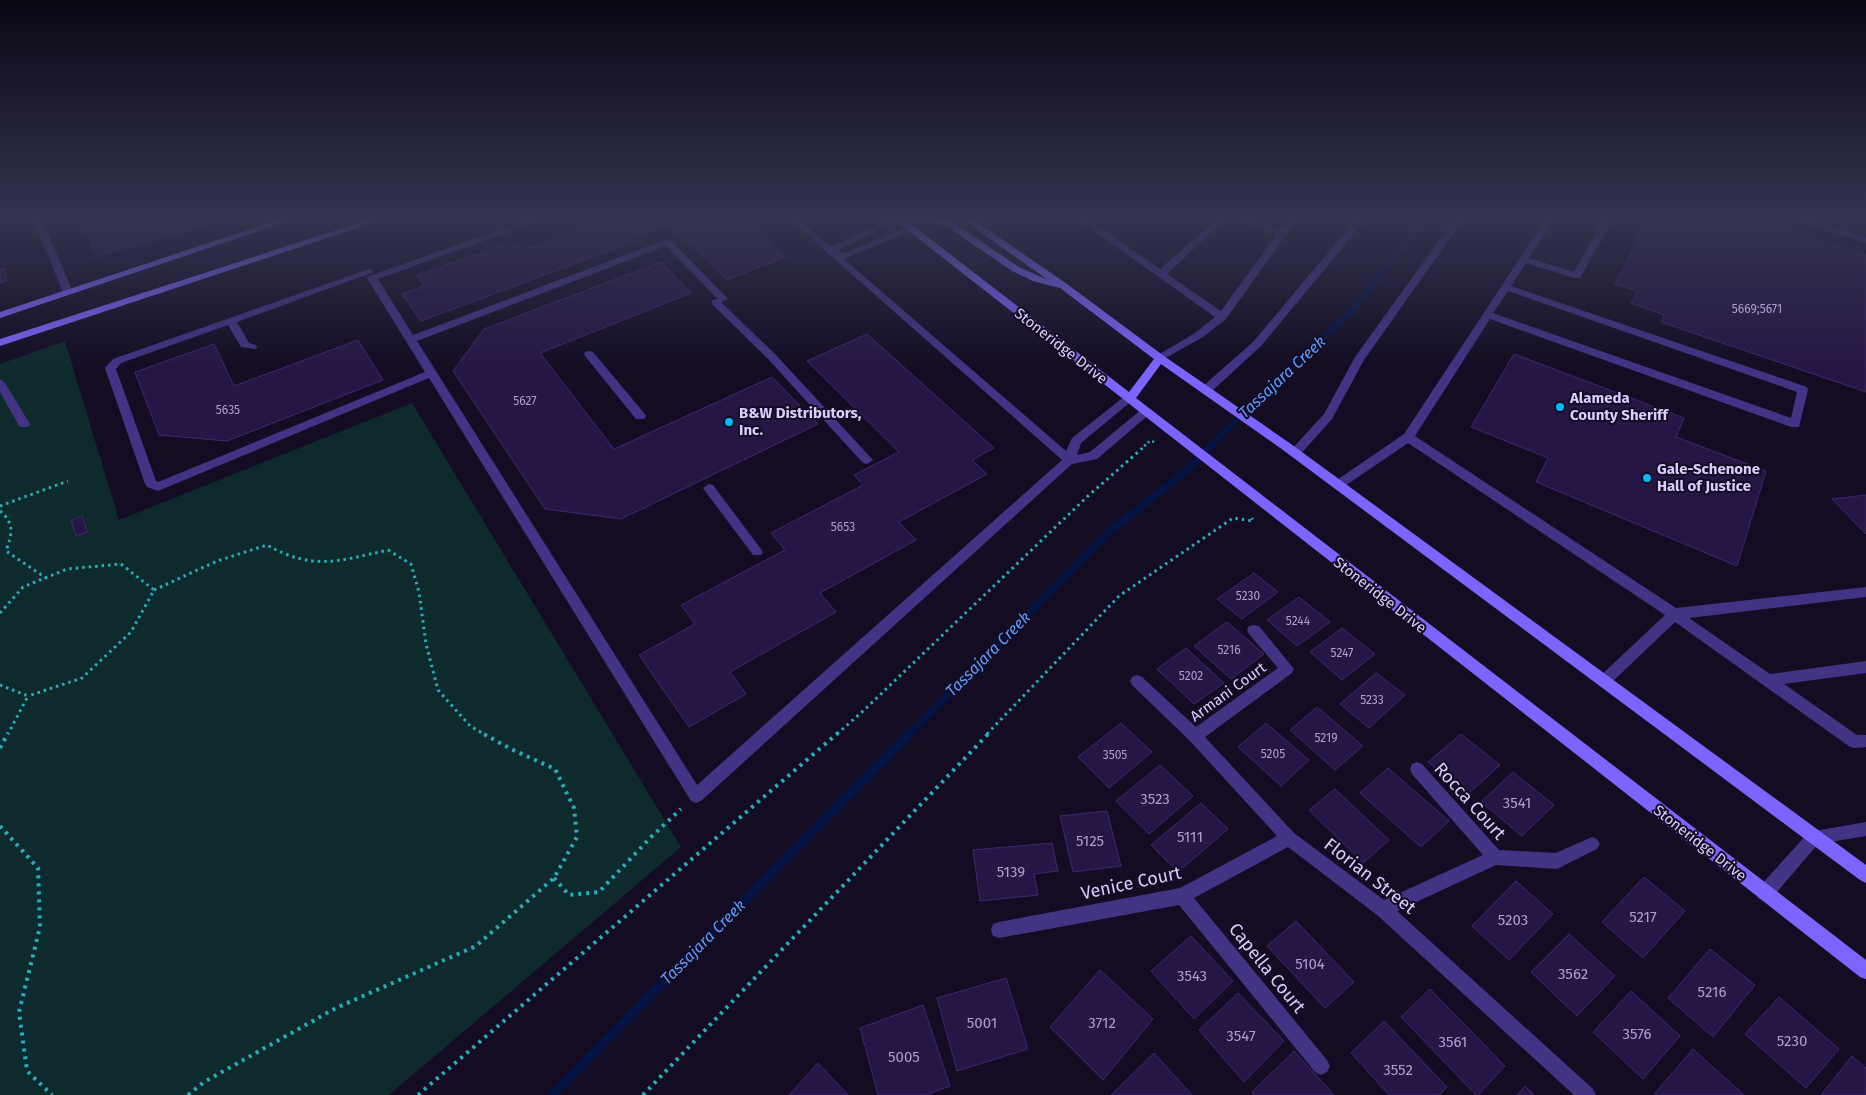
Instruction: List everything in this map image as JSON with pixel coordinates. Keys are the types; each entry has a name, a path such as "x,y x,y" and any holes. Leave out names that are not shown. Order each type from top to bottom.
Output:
{"main road":[{"path":"0,315 141,268"},
{"path":"0,343 229,268"},
{"name":"Stoneridge Drive","path":"961,268 1866,971"},
{"path":"1013,268 1047,283 1064,286"},
{"path":"1038,268 1160,358 1208,390 1338,484 1866,875"},
{"path":"1129,399 1160,358"}],"street":[{"path":"58,268 68,292"},
{"path":"400,268 372,278 696,796 1069,460 1076,440 1129,399"},
{"path":"411,340 600,268"},
{"path":"691,268 868,460"},
{"path":"849,268 1069,460"},
{"path":"1153,268 1222,317"},
{"path":"1161,274 1168,268"},
{"path":"1160,358 1199,335 1222,317 1257,268"},
{"path":"1208,390 1257,344 1320,268"},
{"path":"1291,450 1328,416 1360,359 1424,268"},
{"path":"1338,484 1408,437 1517,268"},
{"path":"1554,268 1577,276 1581,268"},
{"path":"369,272 118,361 110,368 151,484 158,487 432,373"},
{"path":"1488,315 1795,424 1803,390 1505,287"},
{"path":"231,321 245,345 252,347"},
{"path":"589,354 640,416"},
{"path":"0,384 24,424"},
{"path":"1069,460 1093,456 1146,412"},
{"path":"1408,437 1674,614 1856,742 1866,741"},
{"path":"709,488 757,552"},
{"path":"1604,681 1674,614 1866,592"},
{"name":"Armani Court","path":"1195,736 1287,669 1254,630"},
{"path":"1768,680 1866,667"},
{"name":"Florian Street","path":"1137,680 1195,736 1289,838 1383,909 1587,1095"},
{"name":"Rocca Court","path":"1417,769 1495,857"},
{"path":"1765,893 1814,837 1866,829"},
{"name":"Venice Court","path":"999,930 1182,896 1289,838"},
{"path":"1383,909 1495,857 1557,861 1592,844"},
{"name":"Capella Court","path":"1182,896 1322,1066"}],"path":[{"path":"418,1095 862,712 1088,496 1150,441 1165,445 1157,434 1164,426"},
{"path":"0,506 68,481"},
{"path":"642,1095 1118,596 1233,518 1253,521 1246,506 1250,493"},
{"path":"0,511 10,519 13,530 6,551 46,578"},
{"path":"0,685 28,696 82,678 130,632 154,590 217,561 266,545 287,556 314,562 348,559 388,550 411,564 419,592 426,644 438,690 470,726 511,749 555,769 574,808 577,837 554,878 476,946 336,1008 204,1082 188,1095"},
{"path":"0,613 23,587 67,569 121,564 154,590"},
{"path":"0,748 28,696"},
{"path":"554,878 569,895 600,892 650,837 696,796"},
{"path":"0,826 38,868 40,928 18,1012 27,1071 52,1095"}],"green space":[{"path":"65,341 119,520 412,403 681,847 389,1095 0,1095 0,364"}],"building":[{"path":"4,268 7,281 0,283 0,269"},
{"path":"437,268 563,268 421,321 402,294 424,286 417,275"},
{"path":"645,268 667,268 691,293 540,353 614,449 772,377 818,424 621,519 545,509 453,371 484,329"},
{"path":"715,268 757,268 727,280"},
{"path":"1623,268 1866,268 1866,392 1661,322 1664,315 1631,303 1637,291 1615,284"},
{"path":"867,334 994,448 972,460 987,474 899,522 916,540 820,593 836,612 730,672 746,694 689,727 639,655 695,624 681,605 785,550 771,533 863,485 854,475 899,452 807,361"},
{"path":"358,340 383,380 227,441 159,435 135,372 214,344 234,386"},
{"path":"1514,354 1684,418 1676,437 1766,471 1737,566 1536,482 1548,458 1471,427"},
{"path":"1866,495 1866,534 1832,499"},
{"path":"82,516 87,532 76,536 71,521"},
{"path":"1254,573 1278,592 1242,619 1217,599"},
{"path":"1299,597 1330,622 1297,646 1267,620"},
{"path":"1227,622 1264,654 1231,679 1194,646"},
{"path":"1342,628 1375,654 1342,680 1310,652"},
{"path":"1186,648 1224,683 1194,704 1157,669"},
{"path":"1376,673 1405,695 1369,728 1340,704"},
{"path":"1317,707 1363,746 1335,770 1290,730"},
{"path":"1121,723 1152,752 1109,788 1078,757"},
{"path":"1266,723 1309,760 1281,786 1238,747"},
{"path":"1461,734 1500,765 1467,795 1428,762"},
{"path":"1160,765 1193,796 1149,834 1116,801"},
{"path":"1388,768 1449,821 1421,847 1360,793"},
{"path":"1513,772 1554,805 1522,836 1481,802"},
{"path":"1335,789 1389,840 1363,863 1309,810"},
{"path":"1201,803 1228,829 1178,872 1151,845"},
{"path":"1107,811 1121,866 1073,872 1060,816"},
{"path":"1052,843 1058,871 1034,874 1038,895 980,901 973,850"},
{"path":"1644,877 1685,911 1643,958 1602,922"},
{"path":"1516,881 1553,914 1509,960 1472,926"},
{"path":"1296,921 1354,982 1325,1008 1267,946"},
{"path":"1569,934 1615,976 1577,1016 1531,972"},
{"path":"1191,936 1233,981 1194,1019 1151,971"},
{"path":"1710,949 1755,985 1713,1037 1668,998"},
{"path":"1100,970 1153,1019 1103,1080 1050,1027"},
{"path":"1006,978 1028,1049 957,1071 937,998"},
{"path":"1430,989 1505,1066 1478,1095 1401,1017"},
{"path":"1631,991 1680,1036 1643,1079 1593,1032"},
{"path":"1238,993 1284,1041 1244,1082 1199,1030"},
{"path":"1779,997 1839,1049 1806,1088 1745,1034"},
{"path":"923,1005 950,1086 926,1095 878,1095 860,1028"},
{"path":"1384,1021 1447,1087 1439,1095 1389,1095 1351,1053"},
{"path":"1693,1049 1744,1095 1657,1095 1655,1093"},
{"path":"1294,1051 1334,1095 1254,1095 1252,1092"},
{"path":"1154,1053 1192,1095 1111,1095"},
{"path":"1852,1056 1866,1068 1866,1095 1821,1095"},
{"path":"818,1063 848,1095 789,1095"},
{"path":"1525,1086 1534,1095 1517,1095"}],"waterway":[{"name":"Tassajara Creek","path":"1210,446 1272,384 1352,311 1385,268"},
{"name":"Tassajara Creek","path":"909,734 1109,532 1185,472 1212,445"},
{"name":"Tassajara Creek","path":"552,1095 910,733"}],"place":[{"name":"Alameda County Sheriff","path":"1560,407"},
{"name":"B&W Distributors, Inc.","path":"729,422"},
{"name":"Gale-Schenone Hall of Justice","path":"1647,478"}]}
